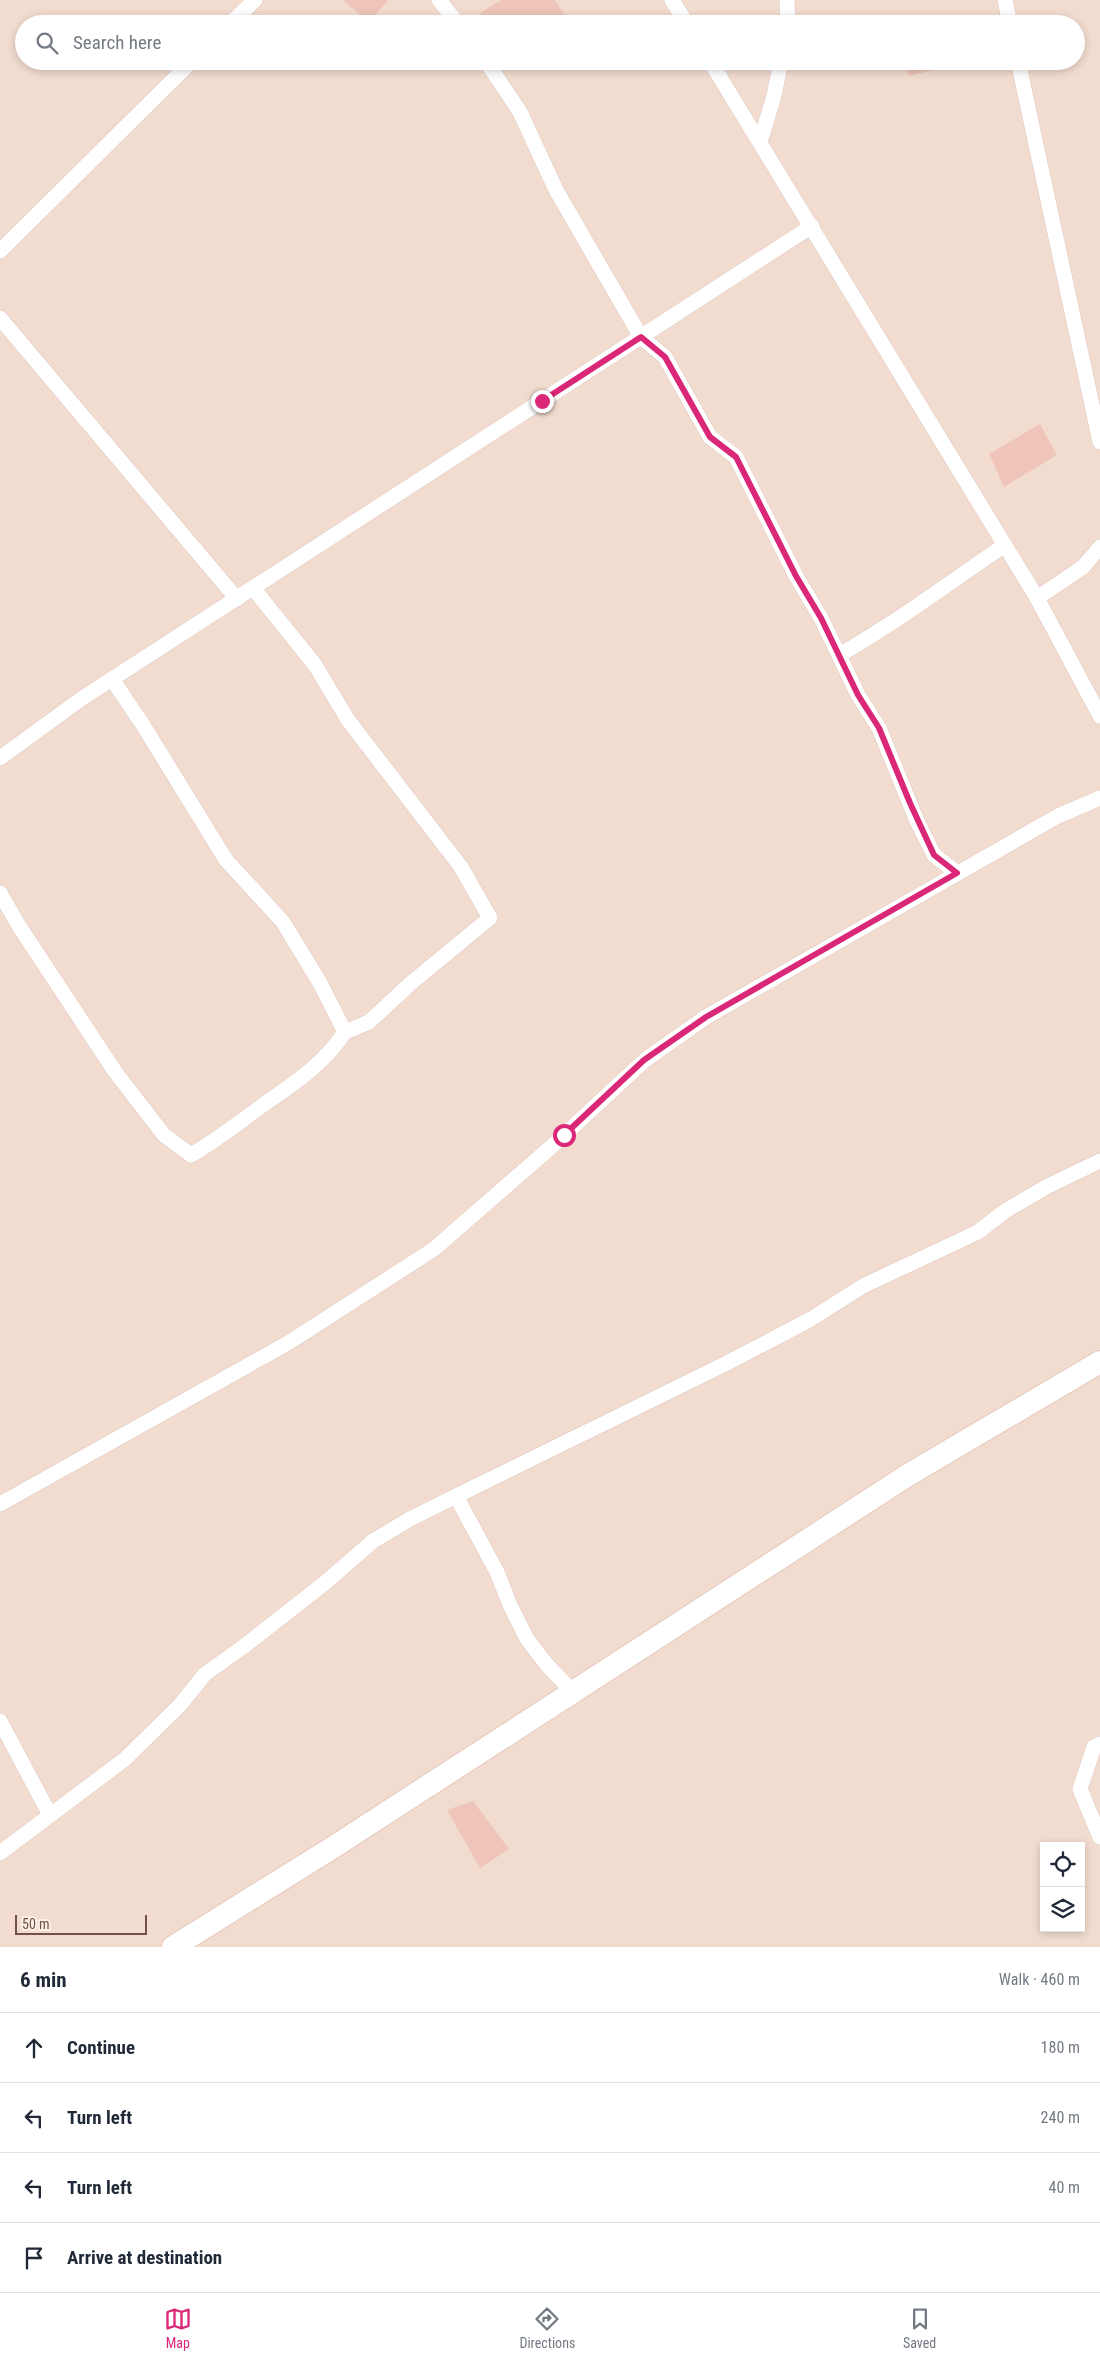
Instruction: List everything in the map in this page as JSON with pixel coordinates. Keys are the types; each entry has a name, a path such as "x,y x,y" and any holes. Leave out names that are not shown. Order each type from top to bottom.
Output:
{"street":[{"path":"239,15 255,0"},
{"path":"440,0 451,15"},
{"path":"672,0 681,15"},
{"path":"787,0 788,15"},
{"path":"1005,0 1008,15"},
{"path":"0,251 183,70"},
{"path":"492,70 520,112 556,190 641,337 665,357 710,437 736,457 796,576 821,618 858,695 879,728 913,812 934,855 957,873"},
{"path":"716,70 1005,545 1100,716"},
{"path":"760,142 774,96 779,70"},
{"path":"1020,70 1100,442"},
{"path":"0,758 112,679 812,226"},
{"path":"0,318 237,599"},
{"path":"839,655 899,619 926,597 1005,545"},
{"path":"1036,598 1083,567 1100,547"},
{"path":"0,893 19,926 116,1073 164,1135 191,1155 214,1142 306,1075 334,1047 345,1032 369,1022 411,983 490,918 461,867 348,720 315,665 253,588"},
{"path":"112,679 143,725 226,860 283,922 320,983 345,1032"},
{"path":"0,1504 288,1343 434,1249 551,1147 644,1060 706,1017 1058,816 1100,798"},
{"path":"0,1853 124,1760 180,1706 205,1674 251,1641 373,1541 410,1519 727,1363 811,1319 863,1286 978,1232 1013,1206 1100,1161"},
{"path":"173,1947 332,1848 908,1475 1100,1362"},
{"path":"456,1496 497,1572 510,1605 527,1639 547,1665 573,1692"},
{"path":"0,1721 50,1815"},
{"path":"1100,1744 1094,1747 1080,1789 1100,1837"}],"shaded area":[{"path":"0,0 1100,0 1100,1947 0,1947"}],"building":[{"path":"343,0 388,0 376,15 360,15"},
{"path":"501,0 555,0 564,14 481,15 480,13"},
{"path":"907,70 933,70 909,76"},
{"path":"1040,424 1057,455 1004,487 989,454"},
{"path":"473,1801 509,1849 480,1868 447,1810"}],"route":[{"path":"542,401 641,337 665,357 710,437 736,457 760,500 773,532 796,576 821,618 858,695 879,728 917,821 934,855 957,873 706,1017 644,1060 564,1135"}]}
